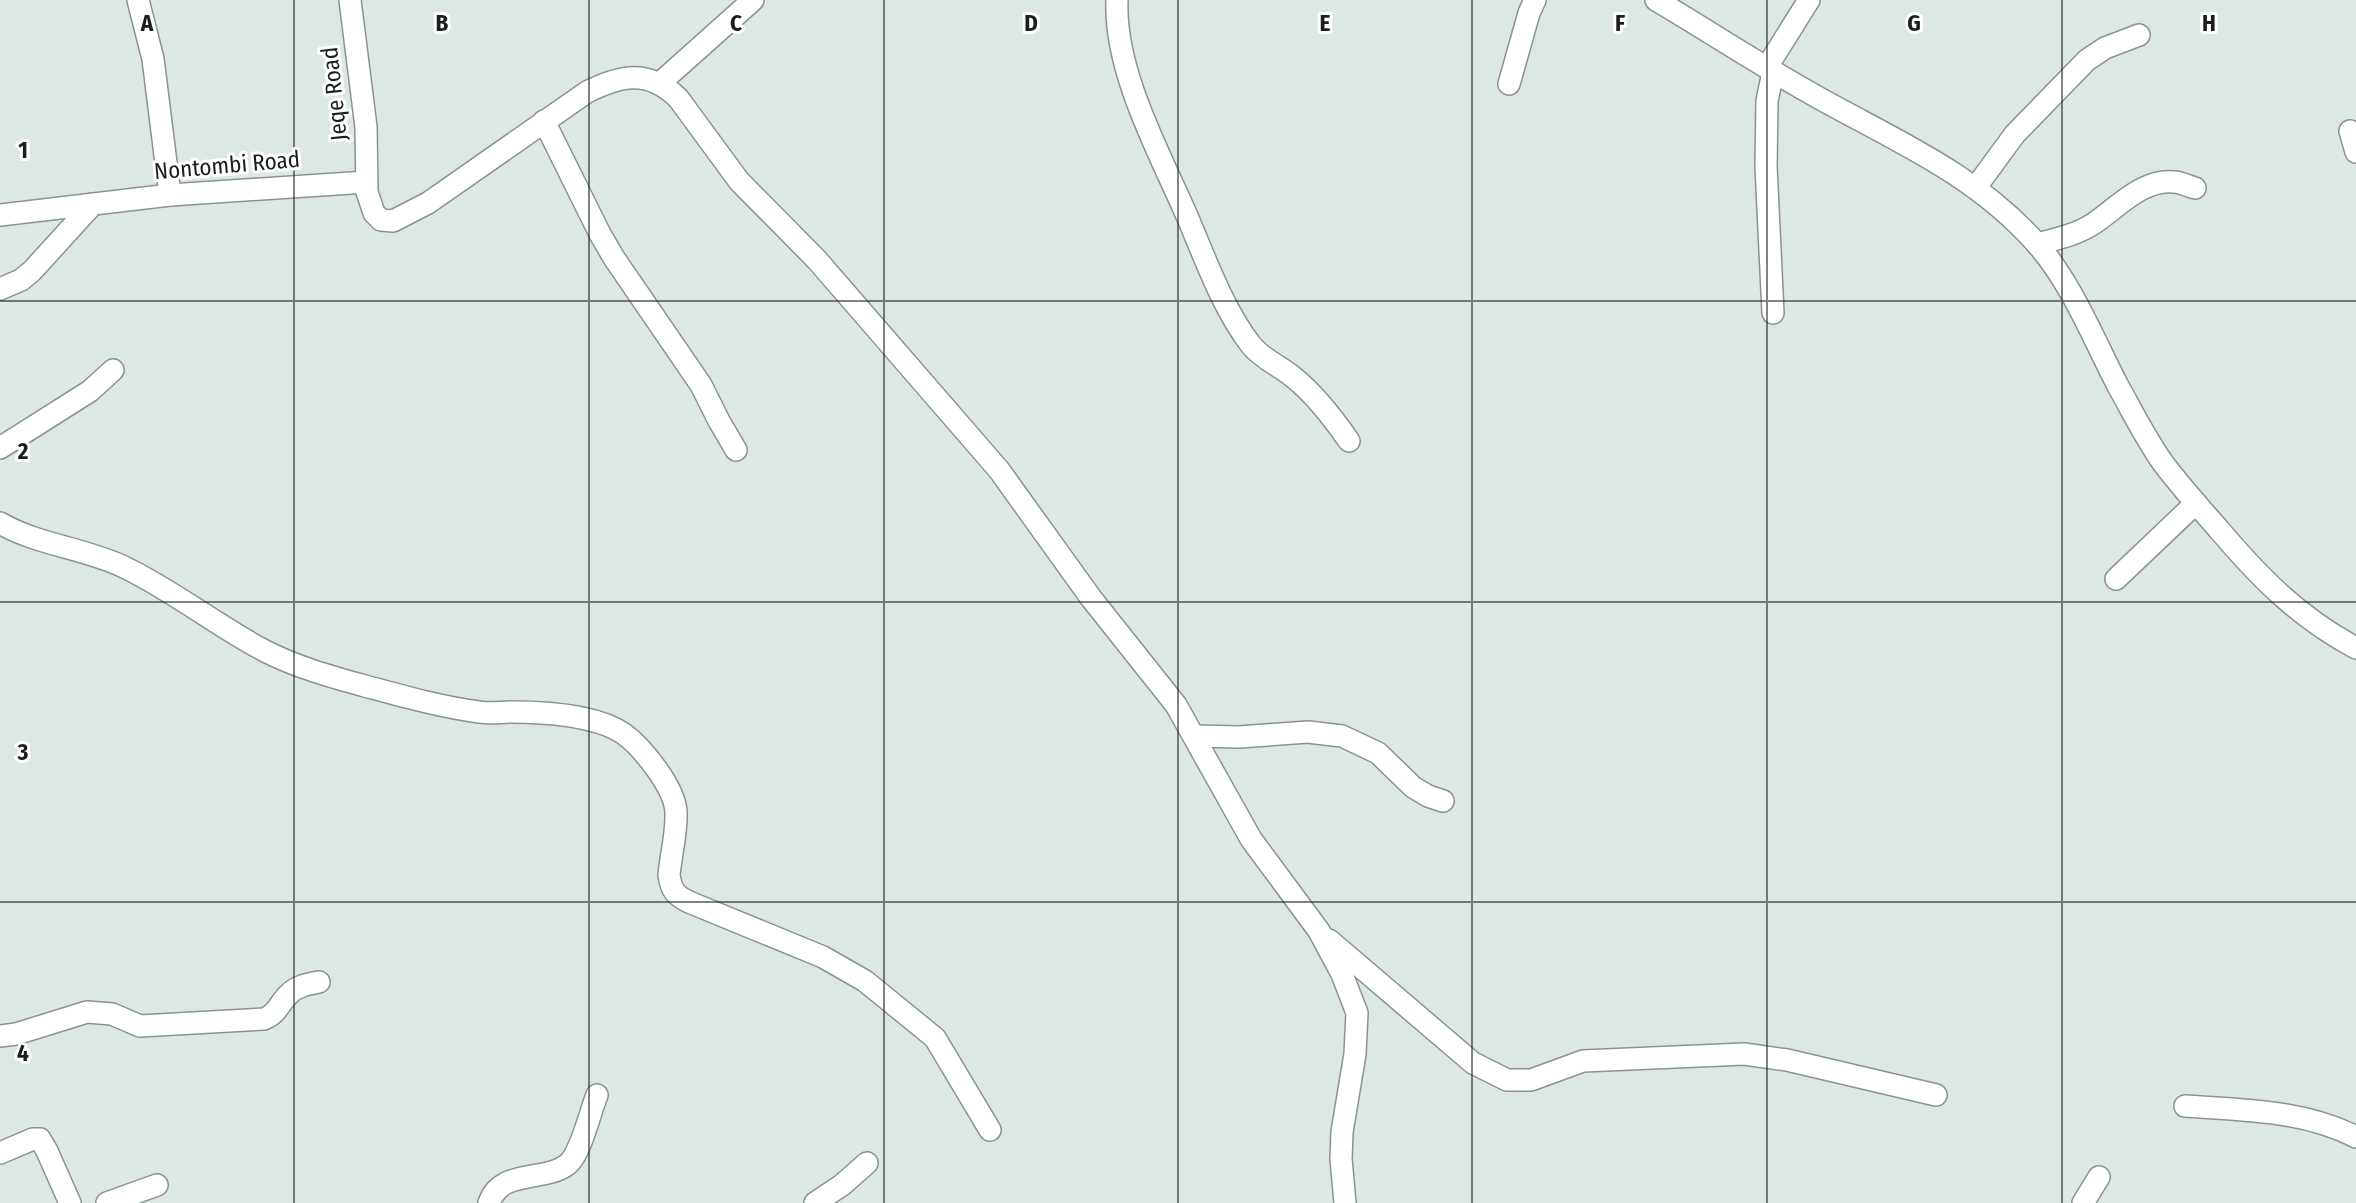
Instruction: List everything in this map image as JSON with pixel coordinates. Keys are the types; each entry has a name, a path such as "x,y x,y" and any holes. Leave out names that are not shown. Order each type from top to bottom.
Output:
{"street":[{"path":"138,0 153,59 170,195"},
{"name":"Jeqe Road","path":"350,0 366,127 366,181 369,201 376,216 384,221 393,220 428,202 544,121"},
{"path":"660,83 753,0"},
{"path":"1117,0 1119,36 1141,109 1236,322 1259,353 1305,387 1349,441"},
{"path":"1509,84 1535,0"},
{"path":"1656,0 1770,69 1902,142 1976,187 2004,211 2037,244 2068,289 2162,462 2264,580 2289,604 2312,622 2356,648"},
{"path":"1773,313 1766,166 1770,69 1809,0"},
{"path":"1976,187 2015,134 2048,97 2087,60 2105,48 2139,35"},
{"path":"736,450 701,385 614,258 544,121 587,92 608,82 638,77 660,83 678,98 739,181 817,260 999,470 1091,598 1176,705 1251,839 1319,931 1342,974 1357,1013 1355,1054 1342,1132 1341,1160 1345,1203"},
{"path":"2350,131 2356,152"},
{"name":"Nontombi Road","path":"0,215 170,195 366,181"},
{"path":"2037,244 2074,234 2093,224 2129,197 2152,186 2173,181 2194,188"},
{"path":"0,289 21,280 32,271 93,204"},
{"path":"0,448 90,391 113,370"},
{"path":"2116,579 2196,503"},
{"path":"0,523 23,534 122,566 154,582 264,651 328,675 462,710 559,715 615,729 634,743 654,766 674,800 676,821 669,875 676,894 823,957 865,981 935,1038 990,1130"},
{"path":"1195,736 1239,737 1308,732 1342,736 1378,753 1393,765 1413,788 1443,802"},
{"path":"1319,931 1464,1056 1484,1071 1507,1080 1531,1080 1583,1062 1744,1054 1787,1060 1936,1096"},
{"path":"0,1036 16,1034 87,1012 112,1014 140,1027 264,1019 275,1013 295,989 319,982"},
{"path":"489,1203 497,1189 505,1183 558,1169 572,1160 597,1094"},
{"path":"2185,1106 2294,1116 2356,1137"},
{"path":"0,1153 33,1139 40,1139 70,1203"},
{"path":"815,1203 842,1185 867,1163"},
{"path":"2083,1203 2099,1177"},
{"path":"107,1203 157,1185"}]}
